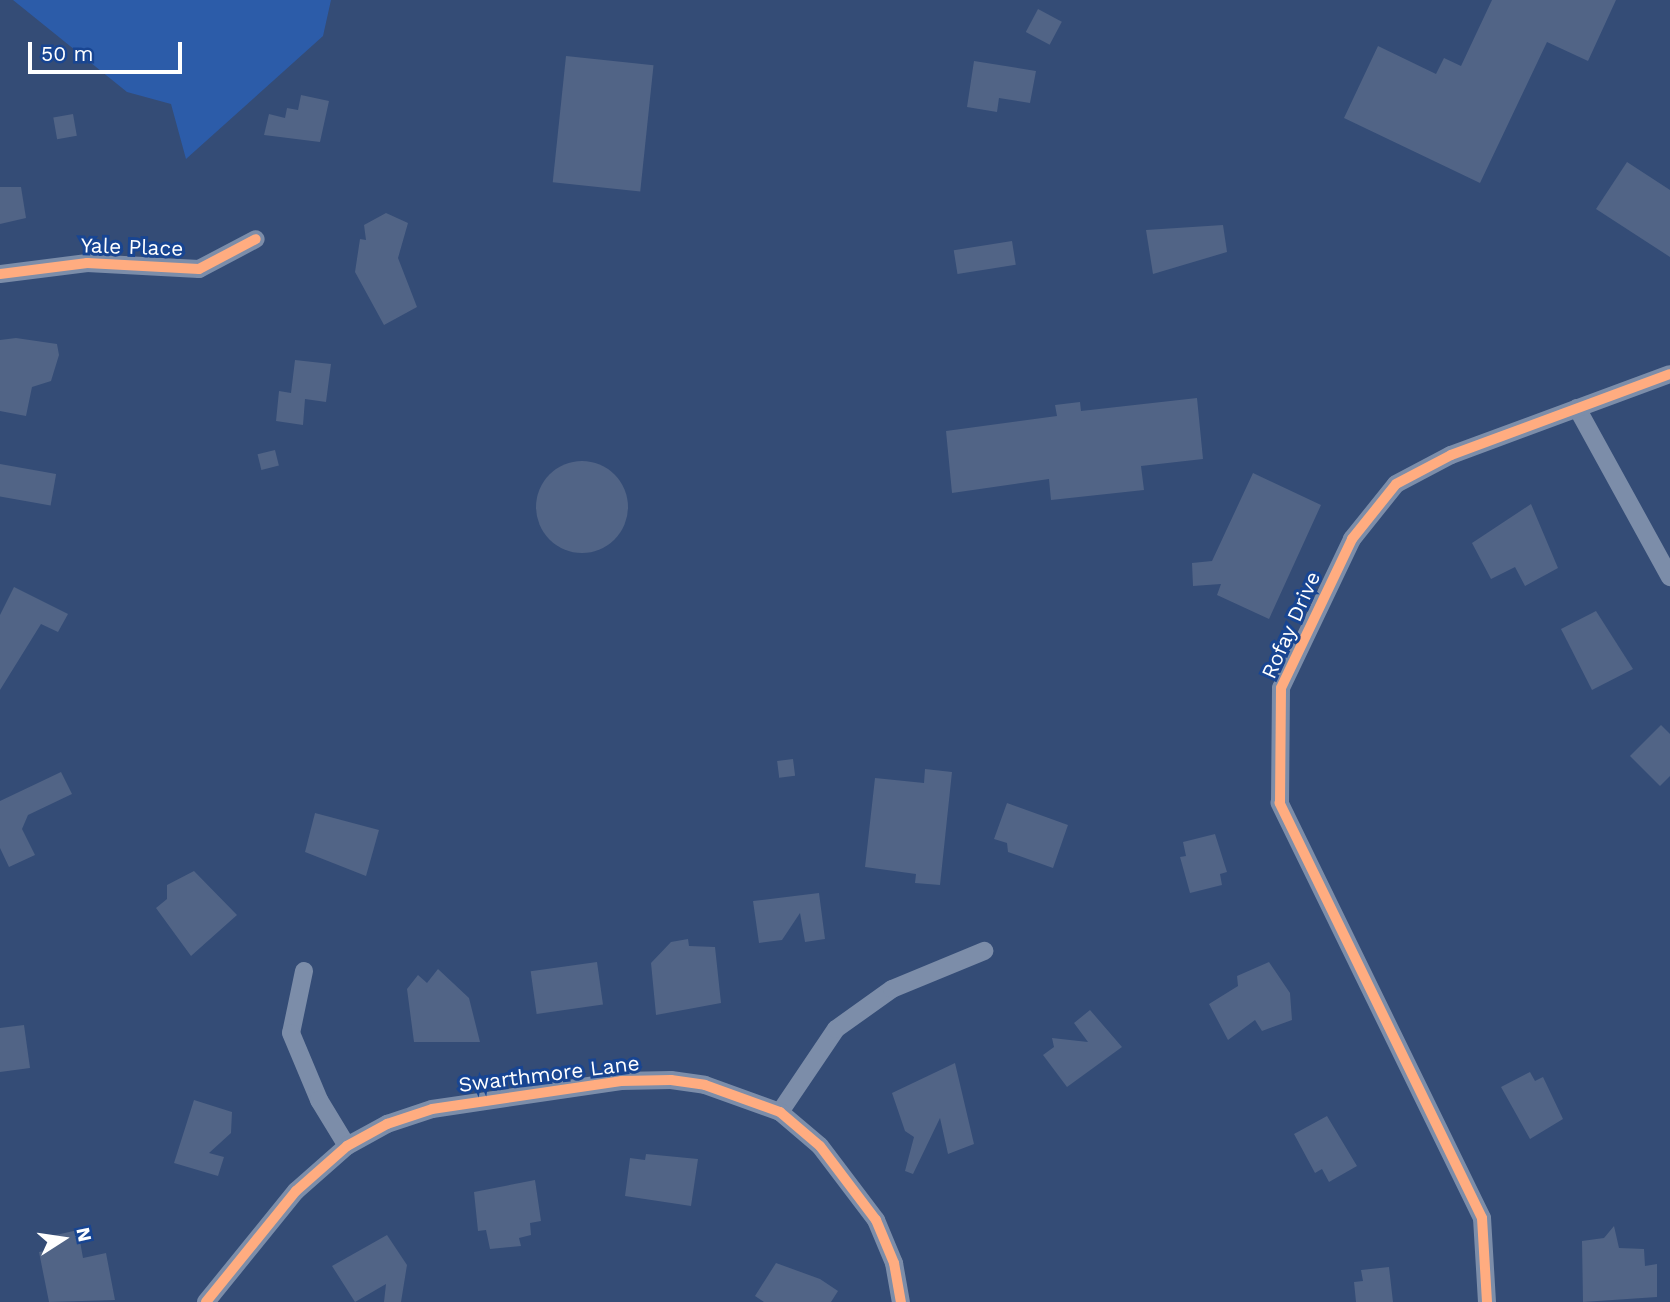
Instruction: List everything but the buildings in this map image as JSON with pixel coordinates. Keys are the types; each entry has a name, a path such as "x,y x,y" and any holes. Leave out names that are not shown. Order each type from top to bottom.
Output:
{"street":[{"name":"Yale Place","path":"0,274 87,263 199,269 256,239"},
{"name":"Rofay Drive","path":"1487,1302 1482,1218 1280,803 1281,688 1352,539 1396,484 1451,455 1670,373"},
{"path":"1577,408 1670,577"},
{"path":"780,1112 836,1029 892,989 984,951"},
{"path":"304,971 291,1033 319,1100 347,1146"},
{"name":"Swarthmore Lane","path":"206,1302 296,1191 347,1146 432,1109 621,1081 705,1085 780,1112 853,1182 894,1262 901,1302"}],"shaded area":[{"path":"13,0 331,0 323,36 186,159 171,104 127,92"}],"cycle path":[{"path":"0,274 87,263 199,269 256,239"},
{"path":"1487,1302 1482,1218 1280,803 1281,688 1352,539 1396,484 1451,455 1670,374"},
{"path":"206,1302 296,1191 347,1146 387,1124 432,1109 621,1081 671,1080 705,1085 780,1112 820,1146 876,1220 894,1263 901,1302"}]}
